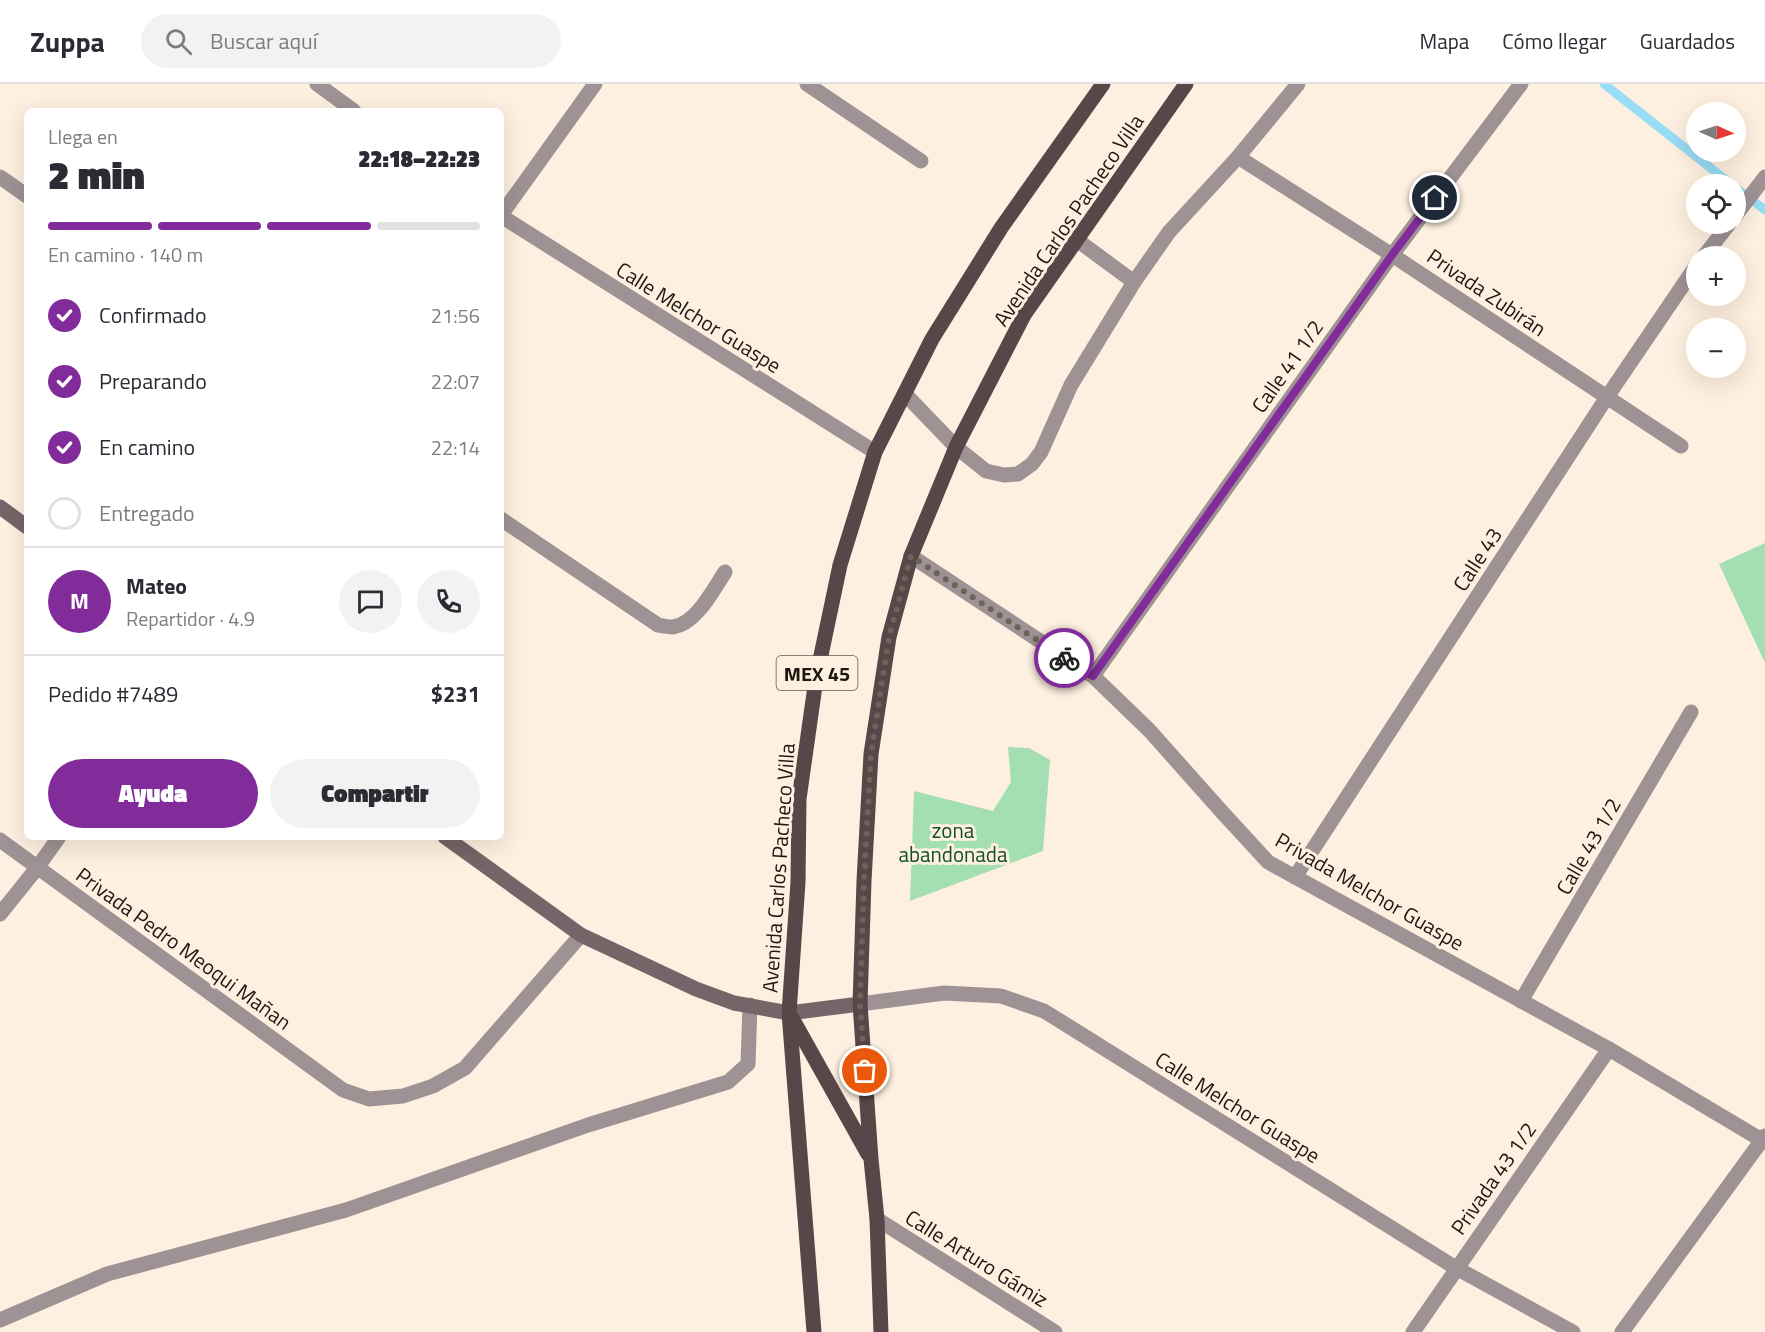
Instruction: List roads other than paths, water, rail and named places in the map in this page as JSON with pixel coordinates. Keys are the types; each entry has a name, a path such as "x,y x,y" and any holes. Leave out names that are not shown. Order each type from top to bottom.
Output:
{"main road":[{"name":"Avenida Carlos Pacheco Villa","path":"814,1332 789,1013 798,882 799,799 816,679 840,565 875,453 932,339 1001,228 1103,84"},
{"name":"Avenida Carlos Pacheco Villa","path":"881,1332 877,1219 860,1004 871,754 889,637 911,556 956,447 1024,315 1186,84"},
{"path":"0,507 24,526"},
{"path":"449,840 580,935 696,989 734,1003 789,1013 860,1004"},
{"path":"789,1013 871,1159"}],"street":[{"path":"317,84 350,108"},
{"path":"504,212 595,84"},
{"path":"807,84 921,161"},
{"path":"905,394 956,447 986,471 1004,476 1018,474 1032,464 1041,452 1071,386 1134,282 1169,232 1238,157 1298,84"},
{"name":"Calle 41 1/2","path":"1093,676 1392,255 1521,85"},
{"name":"Privada Zubirán","path":"1238,157 1392,255 1681,446"},
{"path":"0,177 24,194"},
{"path":"1746,202 1765,177"},
{"name":"Calle Melchor Guaspe","path":"504,218 875,453"},
{"path":"1712,246 1721,234"},
{"path":"1077,240 1134,282"},
{"name":"Calle 43","path":"1295,877 1607,397 1686,280"},
{"path":"504,521 658,625 672,627 683,624 695,615 725,572"},
{"name":"Privada Melchor Guaspe","path":"911,556 1093,676 1149,729 1268,862 1609,1049 1764,1140"},
{"name":"Calle 43 1/2","path":"1521,1001 1691,712"},
{"name":"Privada Pedro Meoqui Mañan","path":"0,840 343,1090 369,1099 403,1096 433,1086 465,1068 580,935"},
{"path":"0,914 56,840"},
{"name":"Calle Melchor Guaspe","path":"860,1004 944,993 1001,996 1044,1011 1456,1268 1573,1332"},
{"path":"0,1320 107,1274 346,1210 577,1129 728,1082 748,1064 750,1005"},
{"name":"Privada 43 1/2","path":"1413,1332 1609,1049"},
{"path":"1622,1332 1764,1140"},
{"name":"Calle Arturo Gámiz","path":"877,1219 1055,1332"}],"waterway":[{"path":"1604,84 1718,174"},
{"path":"1746,196 1765,210"}],"park label":[{"name":"zona abandonada","path":"953,842"}]}
